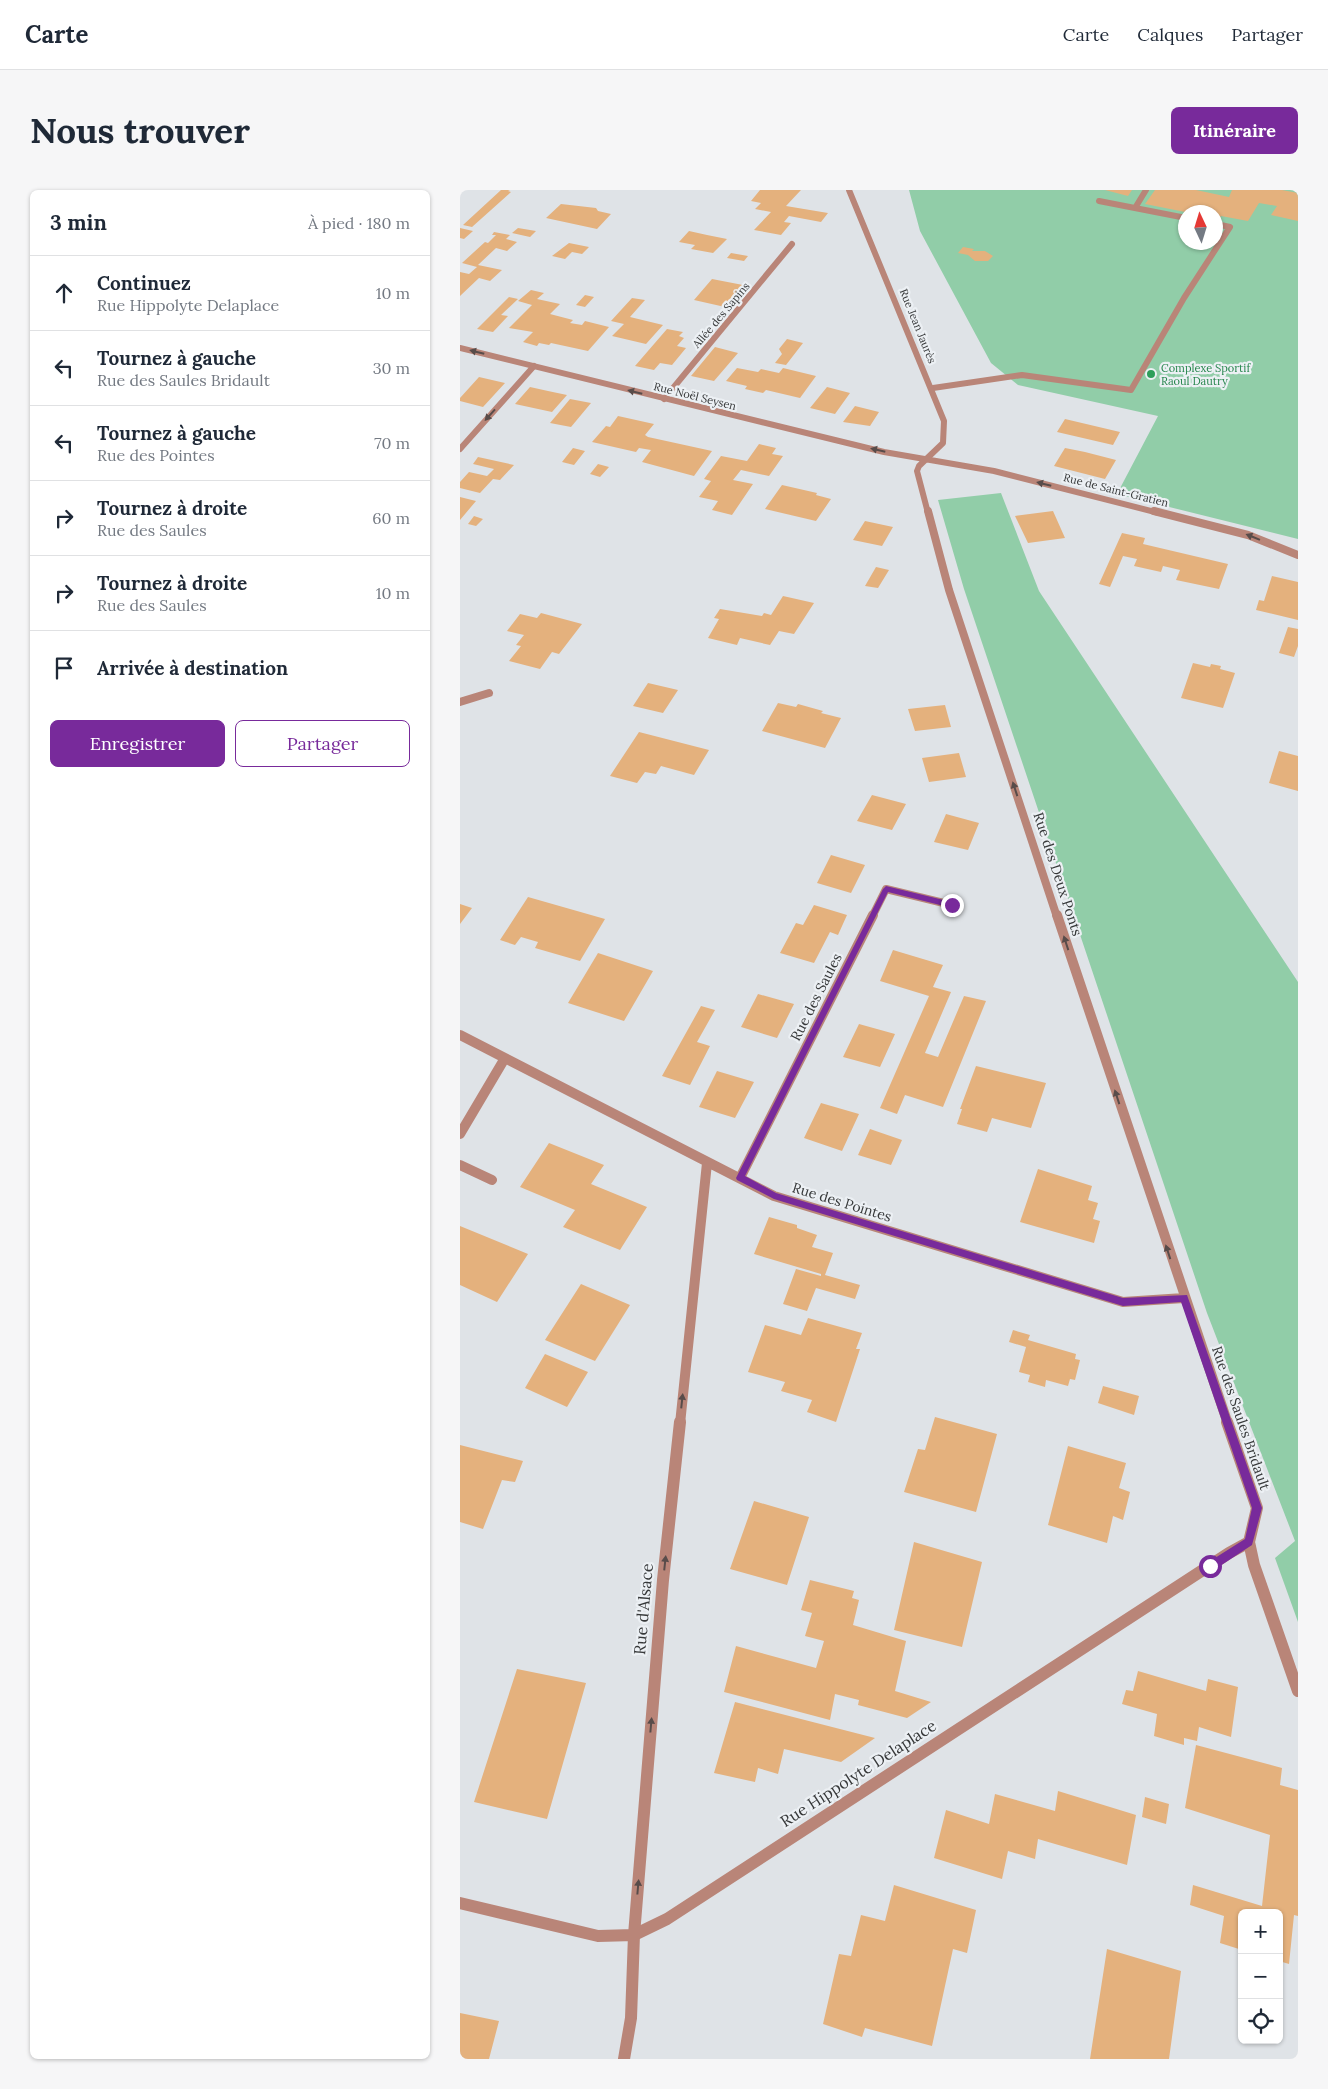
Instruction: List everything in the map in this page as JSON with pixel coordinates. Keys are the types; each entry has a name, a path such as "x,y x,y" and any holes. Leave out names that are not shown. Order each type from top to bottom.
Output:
{"street":[{"name":"Rue Jean Jaurès","path":"849,190 933,388 944,421 943,443 926,459"},
{"path":"854,198 856,190"},
{"path":"1135,208 1146,190"},
{"path":"1099,201 1178,216"},
{"path":"1223,226 1230,227 1223,238"},
{"name":"Allée des Sapins","path":"664,399 792,244"},
{"path":"933,388 1022,375 1131,390 1184,298 1215,250"},
{"name":"Rue Noël Seysen","path":"460,348 884,452 926,459"},
{"path":"460,449 534,366"},
{"name":"Rue de Saint-Gratien","path":"926,459 994,471 1248,535 1298,555"},
{"name":"Rue des Deux Ponts","path":"926,459 917,471 949,590 1184,1298"},
{"path":"460,702 489,693"},
{"name":"Rue des Saules","path":"740,1178 886,889 952,905"},
{"name":"Rue des Pointes","path":"460,1035 774,1196 1123,1302 1184,1298"},
{"path":"460,1134 506,1058"},
{"name":"Rue d'Alsace","path":"624,2059 631,2018 634,1935 663,1580 707,1163"},
{"path":"460,1165 492,1180"},
{"name":"Rue des Saules Bridault","path":"1184,1298 1257,1508 1249,1542 1254,1565 1298,1691"},
{"name":"Rue Hippolyte Delaplace","path":"460,1903 598,1936 634,1935 667,1919 1229,1553 1249,1542"}],"green space":[{"name":"Complexe Sportif Raoul Dautry","path":"909,190 1298,190 1298,539 1117,494 1158,416 1018,385 991,363 920,231"},
{"path":"1001,493 1039,591 1298,982 1298,1622 1275,1558 1295,1541 1207,1313 964,589 938,500"}],"building":[{"path":"501,190 510,190 508,191 511,192 472,227 463,225"},
{"path":"760,190 801,190 786,206 828,213 821,222 789,216 784,222 791,223 781,235 754,230 771,212 755,209 761,203 751,201"},
{"path":"1105,190 1132,190 1128,196"},
{"path":"1155,190 1196,190 1229,197 1232,190 1282,190 1298,193 1298,221 1271,215 1277,206 1259,203 1248,221 1223,216 1223,205 1178,205 1178,211 1145,204"},
{"path":"561,204 596,208 598,211 611,214 597,229 546,218"},
{"path":"460,228 473,231 464,239 460,238"},
{"path":"518,228 536,231 530,237 512,233"},
{"path":"689,231 727,239 713,253 691,249 695,245 679,242"},
{"path":"494,232 510,235 506,239 517,242 507,251 496,248 478,265 502,270 490,281 479,278 460,296 460,272 469,274 477,267 462,263 485,242 488,243 496,235 492,235"},
{"path":"569,243 589,247 582,254 572,252 565,259 552,256"},
{"path":"963,247 974,249 972,251 985,251 993,256 988,261 975,261 968,255 958,253"},
{"path":"731,253 748,256 744,261 727,258"},
{"path":"712,279 743,285 725,307 694,300"},
{"path":"531,290 544,293 537,299 560,304 550,314 573,320 570,323 582,325 585,321 609,327 588,351 551,343 549,345 539,343 537,346 523,342 533,332 509,328 532,305 518,301"},
{"path":"585,295 594,297 585,307 576,305"},
{"path":"509,297 518,299 501,315 508,316 493,332 477,329"},
{"path":"632,298 645,300 630,317 663,325 646,344 612,336 624,324 611,321"},
{"path":"667,329 683,332 679,336 684,338 677,346 686,348 672,365 660,363 654,370 635,366"},
{"path":"787,339 803,343 786,365 775,363 782,354 779,349"},
{"path":"715,347 738,353 714,381 691,376"},
{"path":"737,368 758,372 761,369 779,373 783,368 816,376 800,398 766,390 763,393 745,389 747,386 726,381"},
{"path":"479,377 505,383 483,407 460,401 460,398"},
{"path":"530,387 567,395 552,412 515,404"},
{"path":"827,387 850,393 835,414 810,408"},
{"path":"570,399 591,403 571,427 550,423"},
{"path":"855,406 879,412 870,426 843,422"},
{"path":"618,416 654,424 645,435 648,437 712,451 694,476 642,462 651,450 639,448 636,452 592,442 606,426 610,427"},
{"path":"1065,419 1120,432 1113,445 1057,432"},
{"path":"759,444 776,448 772,454 783,456 769,476 741,470 733,480 753,484 732,515 712,510 718,501 699,497 711,481 704,479 721,456 747,461"},
{"path":"573,448 585,451 574,465 562,462"},
{"path":"1065,448 1116,460 1105,479 1054,466"},
{"path":"478,457 514,465 500,480 493,479 480,493 460,488 460,482 469,472 487,476 494,469 473,464"},
{"path":"598,464 609,467 600,477 590,474"},
{"path":"782,485 817,493 816,495 831,499 816,521 765,509"},
{"path":"460,497 476,501 460,520"},
{"path":"1053,511 1065,538 1028,543 1015,516"},
{"path":"474,516 483,519 476,526 468,524"},
{"path":"865,521 893,527 882,546 853,540"},
{"path":"1122,533 1145,538 1143,544 1228,564 1219,589 1176,580 1180,570 1163,566 1161,572 1134,566 1137,559 1123,556 1110,587 1099,584"},
{"path":"876,567 889,570 878,588 865,586"},
{"path":"1272,576 1298,582 1298,620 1256,610 1259,600 1264,601"},
{"path":"783,596 814,603 794,634 779,631 770,645 740,638 737,645 708,638 719,619 714,618 720,609 762,616 764,613 771,615"},
{"path":"541,613 582,624 559,654 552,652 540,669 509,661 521,646 516,645 524,635 507,631 520,614 537,618"},
{"path":"1288,627 1298,629 1298,646 1294,657 1279,653"},
{"path":"1193,663 1210,667 1211,664 1221,666 1220,669 1235,673 1223,708 1181,698"},
{"path":"648,683 678,690 663,713 633,706"},
{"path":"778,703 796,707 798,704 841,718 825,748 762,731"},
{"path":"945,705 951,727 915,731 908,709"},
{"path":"639,732 709,750 694,775 661,766 656,774 645,772 637,783 610,776"},
{"path":"1279,751 1298,756 1298,791 1269,783"},
{"path":"959,753 966,777 929,782 922,758"},
{"path":"872,795 906,804 892,830 857,821"},
{"path":"946,814 979,823 968,850 934,842"},
{"path":"831,855 865,865 851,893 817,883"},
{"path":"528,897 605,919 580,961 535,948 538,942 521,937 515,945 500,940"},
{"path":"460,904 472,908 460,924"},
{"path":"814,905 847,915 838,935 830,932 814,963 780,953 796,923 803,925"},
{"path":"893,950 943,965 933,987 951,992 925,1053 938,1057 964,996 986,1001 943,1107 905,1095 897,1114 880,1108 929,996 880,981"},
{"path":"598,953 653,971 624,1021 568,1003"},
{"path":"758,994 794,1004 777,1038 741,1027"},
{"path":"701,1006 715,1010 697,1042 710,1046 690,1085 662,1076"},
{"path":"859,1024 895,1034 880,1067 843,1057"},
{"path":"976,1066 1046,1083 1031,1128 992,1118 987,1132 957,1124 962,1109 960,1109"},
{"path":"717,1071 754,1082 735,1118 699,1107"},
{"path":"821,1103 859,1114 842,1151 804,1138"},
{"path":"870,1129 902,1140 891,1165 858,1155"},
{"path":"549,1143 604,1165 591,1184 647,1207 620,1250 563,1227 575,1210 520,1187"},
{"path":"1038,1169 1092,1186 1088,1200 1098,1203 1093,1219 1100,1221 1094,1243 1020,1222"},
{"path":"769,1217 797,1225 797,1228 817,1235 812,1247 833,1253 825,1275 860,1285 855,1299 816,1288 807,1311 783,1304 796,1269 821,1276 821,1274 754,1254"},
{"path":"460,1226 528,1254 497,1302 460,1285"},
{"path":"581,1284 630,1305 595,1361 545,1340"},
{"path":"808,1318 862,1333 856,1349 860,1349 836,1422 807,1412 812,1400 781,1391 785,1382 748,1372 765,1325 801,1335"},
{"path":"1013,1330 1030,1335 1028,1340 1076,1354 1075,1359 1080,1360 1075,1380 1070,1379 1068,1386 1046,1380 1045,1387 1028,1382 1030,1375 1019,1372 1026,1347 1009,1342"},
{"path":"545,1354 588,1372 567,1407 525,1388"},
{"path":"1103,1386 1139,1396 1134,1415 1098,1403"},
{"path":"935,1417 997,1434 976,1512 904,1492 918,1449 925,1450"},
{"path":"460,1445 523,1461 515,1482 502,1480 483,1529 460,1522"},
{"path":"1068,1446 1126,1463 1119,1488 1130,1492 1123,1520 1113,1516 1107,1543 1048,1525"},
{"path":"754,1501 809,1517 787,1585 730,1569"},
{"path":"914,1542 982,1562 962,1647 894,1630"},
{"path":"810,1580 854,1591 852,1598 859,1600 853,1625 906,1641 895,1691 931,1702 907,1718 858,1705 859,1700 835,1694 830,1720 724,1692 736,1646 816,1668 824,1641 805,1636 812,1613 801,1610"},
{"path":"517,1669 586,1683 547,1819 474,1802"},
{"path":"1138,1671 1206,1691 1208,1679 1238,1687 1231,1737 1199,1727 1197,1741 1184,1738 1184,1745 1154,1736 1157,1714 1122,1704 1126,1690 1133,1691"},
{"path":"735,1702 875,1738 841,1762 784,1749 778,1774 758,1768 755,1782 714,1773"},
{"path":"1196,1745 1282,1768 1280,1785 1298,1790 1298,1916 1294,1915 1289,1964 1283,1962 1283,1909 1238,1909 1238,1949 1220,1943 1224,1916 1190,1905 1193,1885 1262,1906 1270,1835 1185,1808"},
{"path":"1058,1791 1136,1815 1127,1865 1038,1839 1035,1859 1008,1851 1002,1879 934,1858 946,1810 989,1824 995,1794 1055,1811"},
{"path":"1145,1797 1169,1804 1166,1824 1142,1817"},
{"path":"894,1885 976,1910 967,1953 953,1949 932,2046 865,2028 862,2037 823,2024 839,1954 851,1956 861,1915 885,1921"},
{"path":"1107,1949 1181,1971 1169,2059 1090,2059"},
{"path":"460,2013 499,2021 489,2059 460,2059"}],"place":[{"name":"Complexe Sportif Raoul Dautry","path":"1151,374"}],"route":[{"path":"952,905 886,889 740,1178 774,1196 1123,1302 1184,1298 1257,1508 1249,1542 1210,1566"}]}
